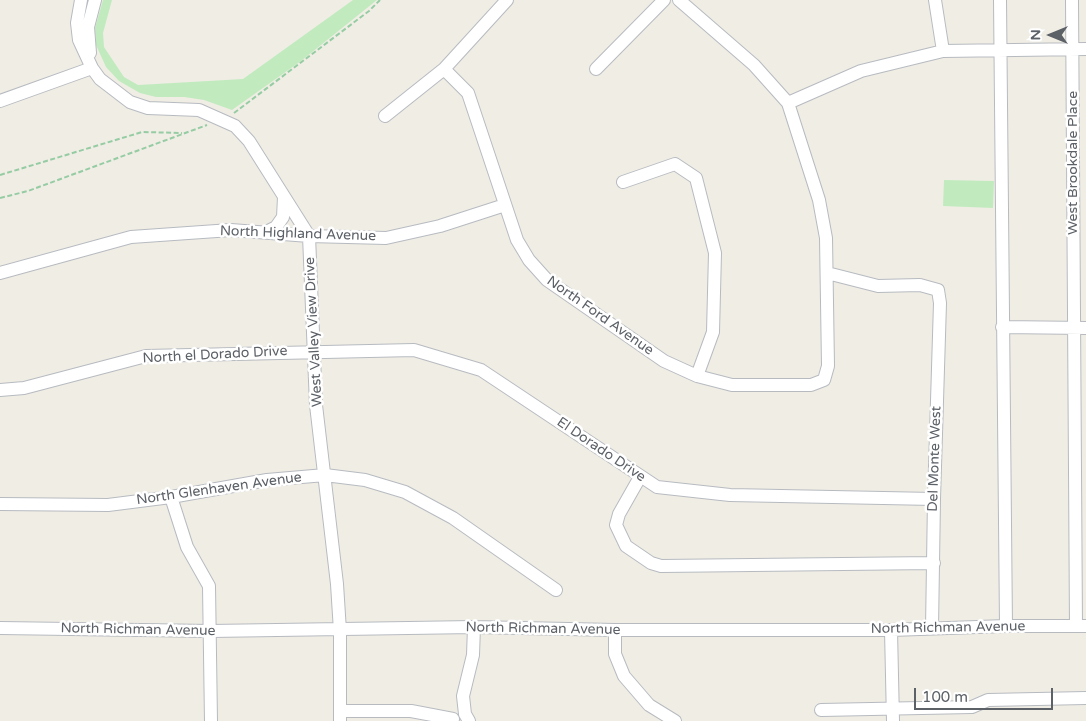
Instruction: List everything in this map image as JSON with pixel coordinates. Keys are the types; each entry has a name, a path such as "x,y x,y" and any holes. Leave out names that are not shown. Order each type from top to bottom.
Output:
{"street":[{"path":"81,0 77,23 79,40 92,68 110,89 130,102 148,108 199,110 235,126 249,141 309,236"},
{"path":"92,68 88,38 95,0"},
{"path":"385,116 444,69 507,0"},
{"path":"596,69 664,0"},
{"path":"679,0 754,65 788,103 819,200 826,238 827,273"},
{"path":"935,0 943,51"},
{"path":"1000,0 1006,626"},
{"name":"West Brookdale Place","path":"1072,0 1080,327 1081,626"},
{"path":"788,103 860,71 943,51 1086,49"},
{"path":"0,101 92,68"},
{"name":"North Ford Avenue","path":"444,69 468,93 517,240 529,260 547,280 664,361 697,376 732,385 811,385 824,380 828,366 827,273"},
{"path":"622,182 675,164 696,178 715,253 713,332 697,376"},
{"path":"266,232 276,227 283,217 284,197"},
{"name":"North Highland Avenue","path":"0,272 132,237 231,230 309,236 386,238 440,226 506,205"},
{"name":"West Valley View Drive","path":"309,236 316,405 325,475 340,631 340,716"},
{"name":"Del Monte West","path":"827,273 878,286 920,285 938,290 940,303 932,628"},
{"path":"1002,327 1080,327"},
{"name":"North el Dorado Drive","path":"0,390 24,388 146,356 314,350"},
{"name":"El Dorado Drive","path":"314,350 414,350 481,370 657,487 730,496 934,499"},
{"name":"North Glenhaven Avenue","path":"0,504 108,505 171,497 267,480 325,475 365,480 405,492 453,518 556,590"},
{"path":"640,477 619,514 616,525 626,546 651,563 661,566 934,563"},
{"path":"171,497 187,547 209,586 211,721"},
{"name":"North Richman Avenue","path":"0,628 211,631 340,631 474,627 616,630 891,630 1006,626 1081,626"},
{"path":"340,716 410,711 459,719 473,655 474,627"},
{"path":"616,630 614,654 624,676 649,705 675,721"},
{"path":"891,630 893,715"},
{"path":"821,710 893,715 972,707 988,700 1086,698"}],"path":[{"path":"0,175 142,132 184,133"}],"green space":[{"path":"103,0 112,0 103,33 104,47 124,77 138,85 243,79 353,0 377,0 301,61 232,110 204,100 184,97 156,97 140,93 119,81 106,67 96,45 95,28"},
{"path":"944,180 994,181 993,208 943,206"}]}
